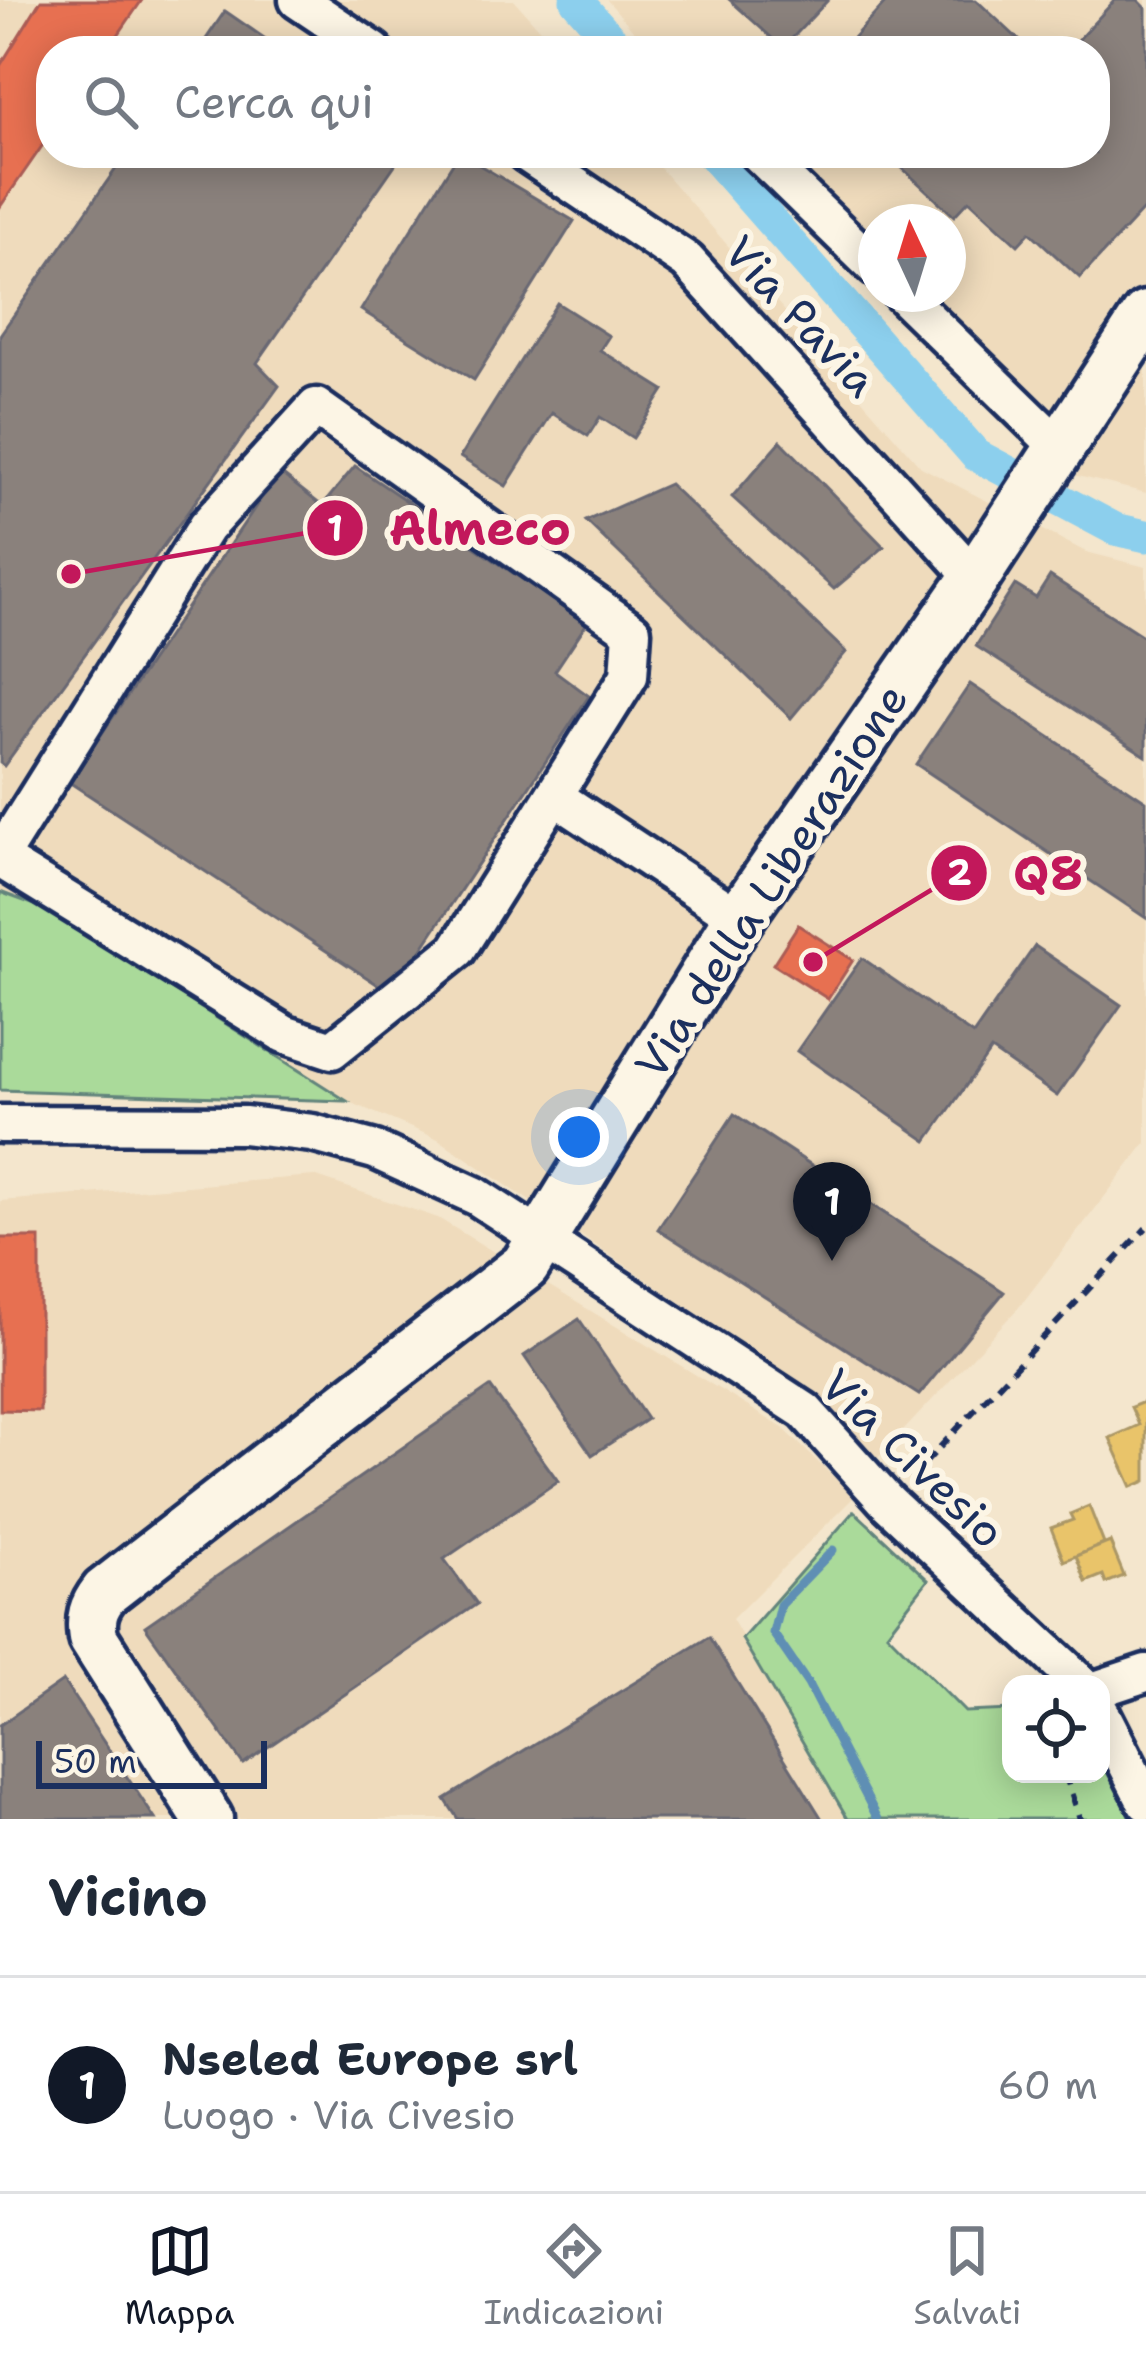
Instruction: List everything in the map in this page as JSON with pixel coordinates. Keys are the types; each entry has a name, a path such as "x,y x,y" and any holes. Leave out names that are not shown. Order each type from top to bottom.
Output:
{"street":[{"path":"298,0 352,36"},
{"name":"Via Pavia","path":"548,168 687,261 975,578"},
{"path":"773,168 858,250"},
{"path":"919,312 1055,457"},
{"name":"Via della Liberazione","path":"208,1819 92,1638 94,1606 105,1592 516,1277 739,918 975,578 1146,316"},
{"path":"316,407 632,631 629,676 554,796 457,950 332,1050 284,1034 0,857 206,527 316,407"},
{"path":"554,796 739,918"},
{"name":"Via Civesio","path":"0,1124 244,1125 312,1133 375,1150 455,1187 805,1411 888,1503 1072,1675"},
{"path":"1110,1685 1146,1673"},
{"path":"1110,1731 1146,1802"}],"path":[{"path":"888,1503 1146,1228"},
{"path":"1068,1783 1080,1819"}],"shaded area":[{"path":"0,0 514,0 546,36 36,36 36,168 660,168 921,467 1086,552 1146,567 1146,1143 1020,1306 874,1462 809,1389 438,1139 347,1101 46,909 0,892"},
{"path":"607,0 1146,0 1146,493 1070,474 903,312 966,312 966,204 858,204 858,270 753,168 1110,168 1110,36 638,36"},
{"path":"314,1176 438,1218 783,1428 854,1497 732,1619 848,1819 0,1819 0,1201"}],"green space":[{"path":"0,892 46,909 347,1101 0,1090"},
{"path":"854,1511 928,1580 887,1633 965,1712 1002,1710 1002,1783 1110,1783 1110,1763 1130,1819 848,1819 742,1639"}],"building: Abitazioni":[{"path":"1146,1401 1146,1481 1132,1487 1110,1438 1139,1425 1131,1407"},
{"path":"1089,1506 1104,1544 1064,1561 1051,1528 1073,1520 1070,1514"},
{"path":"1110,1542 1124,1576 1106,1583 1103,1575 1086,1582 1076,1556"}],"building: Negozi":[{"path":"41,0 142,0 117,36 36,36 36,155 0,207 0,66"},
{"path":"798,925 853,960 828,999 773,964"},
{"path":"0,1238 40,1238 40,1411 0,1410"}],"building: Industria":[{"path":"730,0 828,0 794,36 770,36"},
{"path":"888,0 976,0 1015,36 855,36"},
{"path":"1115,0 1138,0 1146,8 1146,207 1080,278 1030,232 1018,245 969,200 941,204 902,168 1110,168 1110,36 1082,36"},
{"path":"225,11 261,36 208,36"},
{"path":"117,168 393,168 257,363 279,386 4,766 0,763 0,335"},
{"path":"450,168 484,168 574,221 474,380 361,310"},
{"path":"557,303 609,336 600,350 664,390 633,438 600,417 588,436 552,413 506,486 460,457"},
{"path":"781,441 884,547 834,589 732,497"},
{"path":"355,466 587,623 555,671 589,696 392,994 69,782 279,472 322,506"},
{"path":"669,484 846,652 791,718 586,521"},
{"path":"1050,576 1146,638 1146,756 976,646 1015,585 1036,598"},
{"path":"970,684 1146,801 1146,918 916,764"},
{"path":"1035,946 1121,1005 1057,1096 991,1050 927,1141 797,1051 862,958 973,1035"},
{"path":"734,1114 1004,1292 919,1395 658,1229"},
{"path":"579,1319 647,1419 592,1455 524,1356"},
{"path":"490,1387 558,1481 444,1559 477,1604 243,1764 145,1626"},
{"path":"709,1637 822,1819 458,1819 445,1799"},
{"path":"63,1681 155,1819 0,1819 0,1725"}],"waterway":[{"path":"576,0 608,36"},
{"path":"724,168 976,455 1115,529 1146,536"},
{"path":"833,1550 780,1605 773,1633 808,1684 878,1819"}],"place":[{"name":"Almeco","path":"71,574"},
{"name":"Q8","path":"813,962"},
{"name":"Nseled Europe srl","path":"832,1261"}]}
